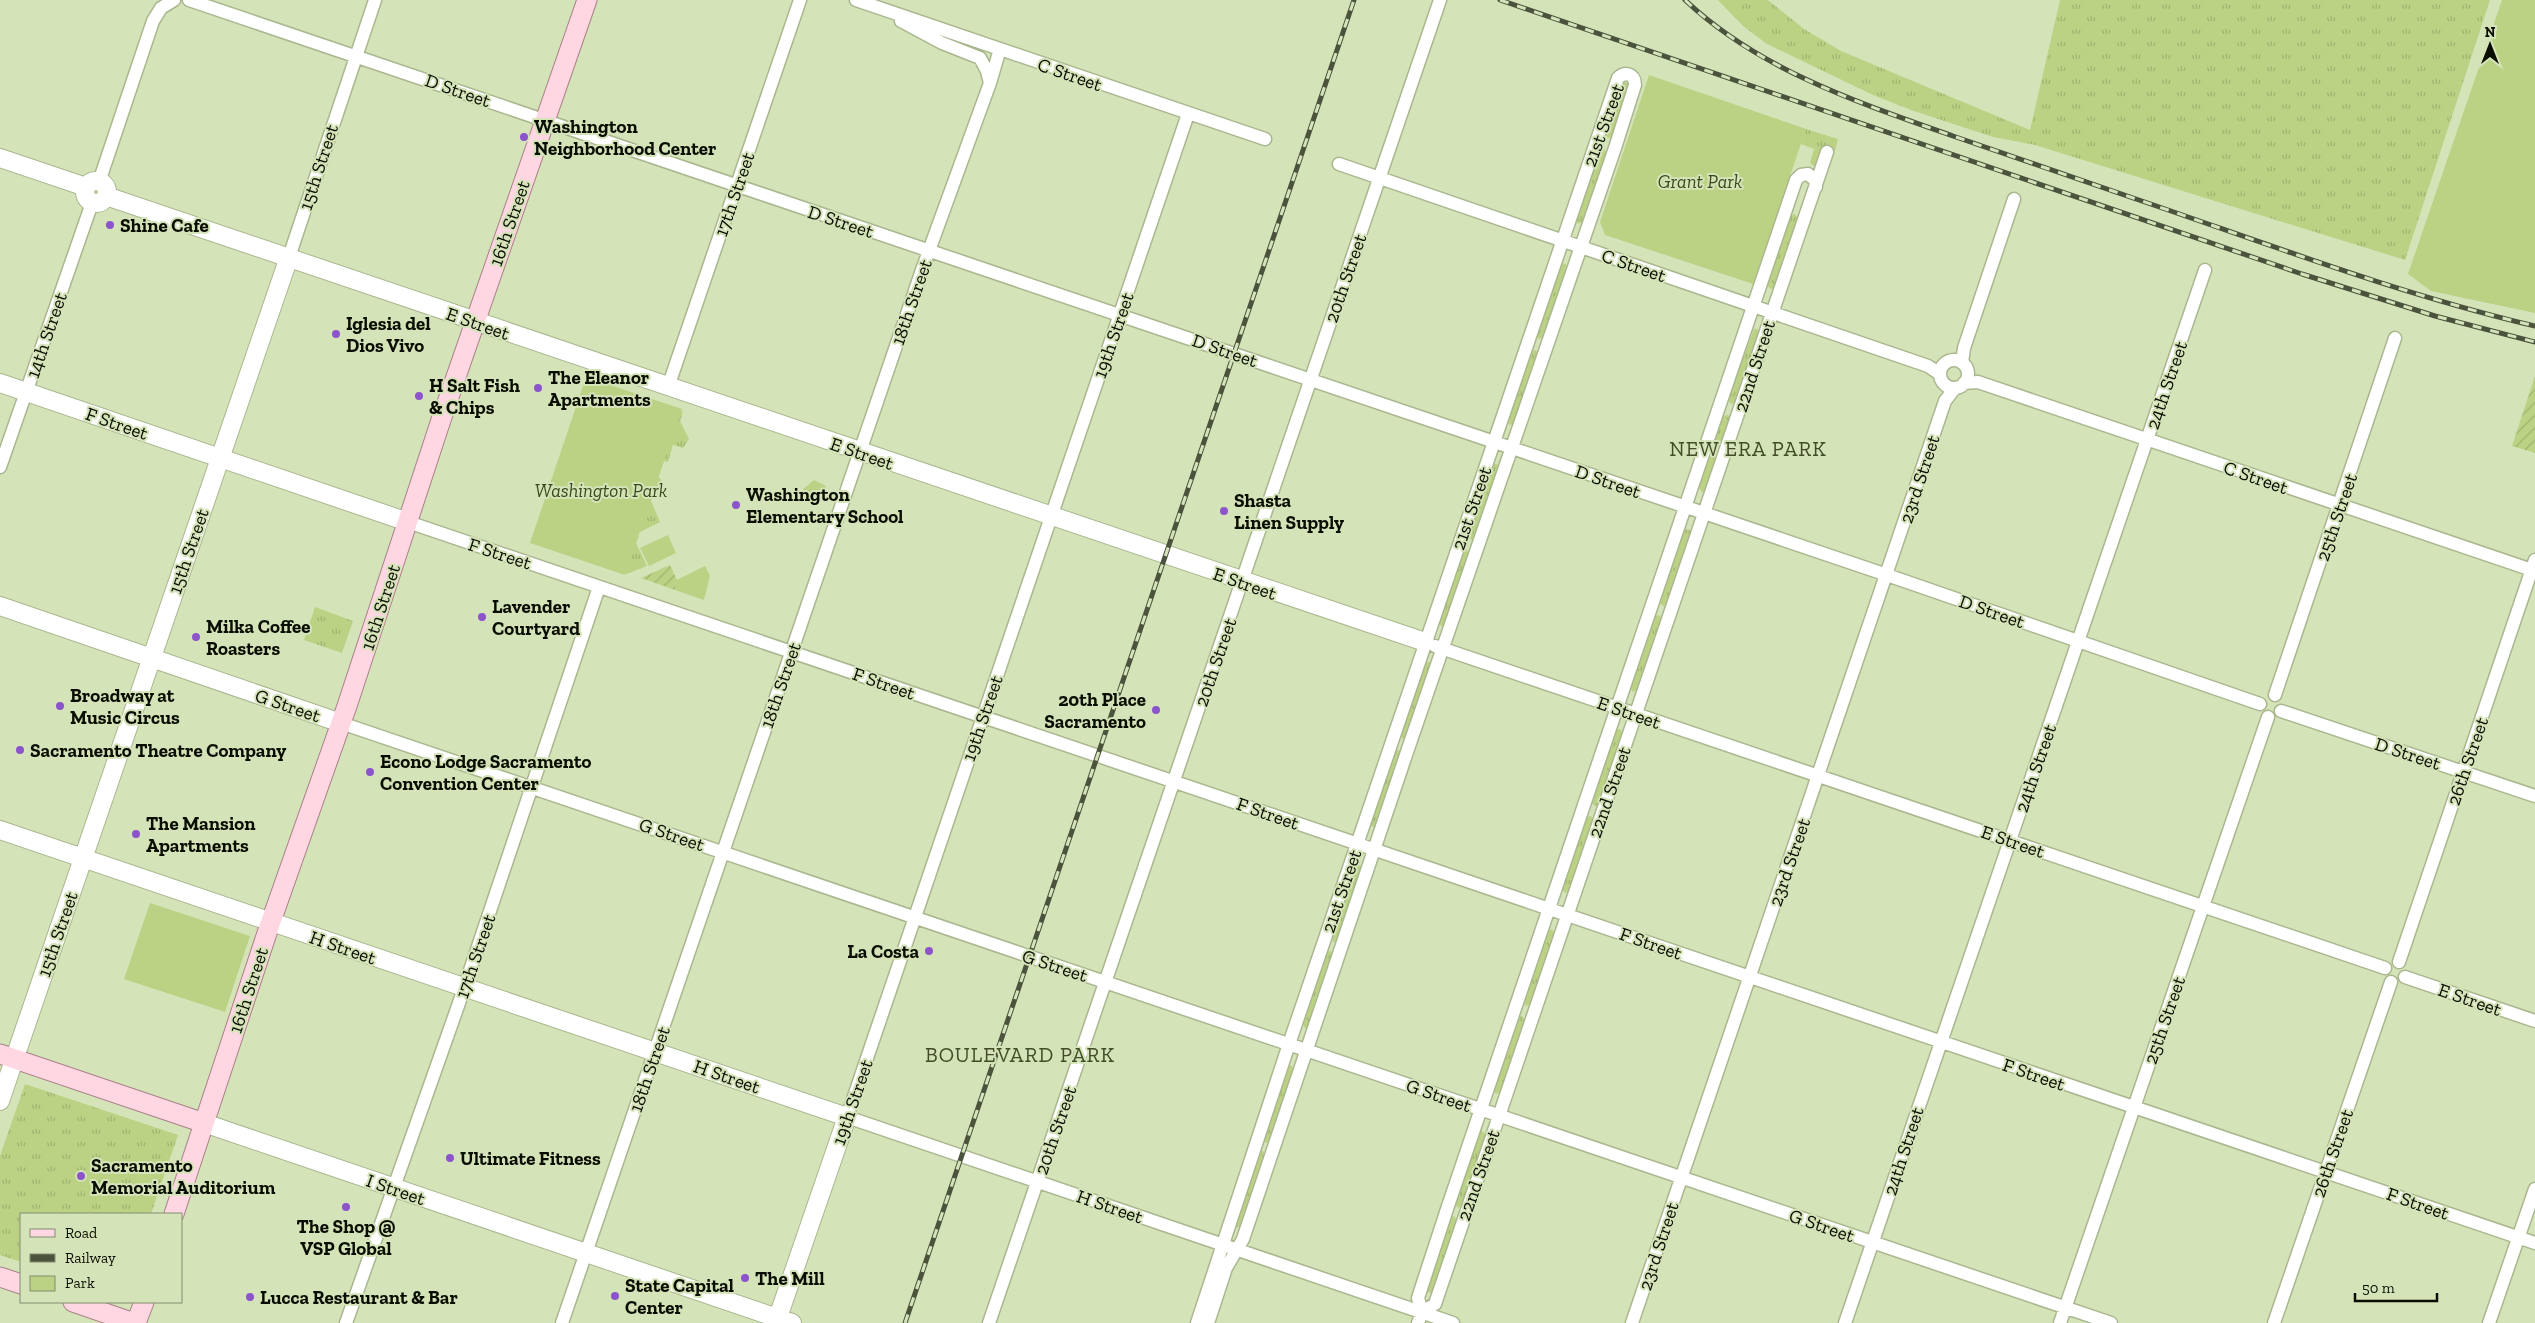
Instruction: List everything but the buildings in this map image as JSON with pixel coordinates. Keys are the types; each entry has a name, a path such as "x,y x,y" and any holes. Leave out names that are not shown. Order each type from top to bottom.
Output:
{"main road":[{"name":"16th Street","path":"176,1209 271,922 341,723 475,322 587,0"},
{"name":"I Street","path":"7,1057 204,1124"},
{"path":"0,1277 20,1284"},
{"path":"76,1303 135,1323 144,1303"}],"street":[{"name":"D Street","path":"189,0 1494,441 2260,704"},
{"name":"15th Street","path":"0,1101 7,1057 82,858 375,0"},
{"name":"17th Street","path":"668,387 800,0"},
{"name":"C Street","path":"856,0 1013,55 1265,139"},
{"name":"20th Street","path":"989,1323 1440,0"},
{"name":"14th Street","path":"0,467 96,192 153,21 161,8 172,1"},
{"name":"C Street","path":"876,6 942,43 980,58 987,71 990,84"},
{"name":"18th Street","path":"562,1323 859,452 929,250 990,84 1000,49"},
{"name":"21st Street","path":"1197,1323 1289,1044 1596,141 1618,78 1623,74 1629,74 1634,78 1635,84 1581,247 1374,849 1243,1239 1226,1268 1208,1323"},
{"name":"19th Street","path":"782,1321 847,1117 914,917 1188,114"},
{"path":"1596,141 1614,148"},
{"name":"22nd Street","path":"1420,1318 1434,1304 1828,152"},
{"name":"E Street","path":"0,158 475,322 1242,582 1426,642 2385,968"},
{"name":"C Street","path":"1339,164 2147,440 2340,505 2534,567"},
{"name":"22nd Street","path":"1420,1318 1418,1298 1480,1109 1796,180 1801,175 1808,174 1816,181 1816,188"},
{"name":"23rd Street","path":"1632,1323 2014,199"},
{"name":"24th Street","path":"1845,1323 2205,270"},
{"name":"25th Street","path":"2275,695 2395,338"},
{"name":"F Street","path":"0,383 1750,976 2114,1102 2535,1243"},
{"name":"26th Street","path":"2399,962 2534,567"},
{"name":"17th Street","path":"346,1323 464,988 600,587"},
{"name":"G Street","path":"0,606 2110,1323"},
{"path":"2275,695 2281,701 2282,711 2274,717 2268,717 2261,711 2260,704 2264,697 2275,695"},
{"name":"D Street","path":"2282,711 2535,796"},
{"name":"25th Street","path":"2060,1323 2268,717"},
{"name":"H Street","path":"0,830 1222,1243 1420,1318 1453,1323"},
{"path":"2391,962 2399,962 2405,968 2405,976 2399,982 2391,982 2384,976 2385,968 2391,962"},
{"name":"E Street","path":"2405,976 2535,1021"},
{"name":"26th Street","path":"2274,1323 2391,982"},
{"name":"I Street","path":"204,1124 782,1321"},
{"path":"2489,1323 2535,1189"}],"green space":[{"path":"1718,0 1768,0 1804,29 1841,51 2030,130 2060,0 2490,0 2405,260 2035,145 1993,137 1911,110 1873,95 1767,44 1743,26"},
{"path":"2502,0 2535,0 2535,313 2431,291 2408,274"},
{"name":"Grant Park","path":"1649,75 1806,129 1753,284 1605,235 1600,222"},
{"path":"1623,82 1629,84 1612,137 1608,138 1605,134"},
{"path":"1806,129 1838,139 1835,151 1823,148 1815,167 1810,163 1814,149 1801,144"},
{"path":"1604,149 1607,153 1583,222 1578,224 1575,220 1600,150"},
{"path":"1794,214 1799,218 1775,288 1770,289 1767,285 1791,216"},
{"path":"1561,263 1566,264 1567,268 1544,337 1539,339 1536,335"},
{"path":"1754,329 1760,332 1736,402 1731,404 1728,400"},
{"path":"1536,350 1538,354 1515,423 1510,425 1507,421 1531,351"},
{"path":"2535,376 2535,453 2512,446"},
{"name":"Washington Park","path":"586,377 682,409 625,575 530,543"},
{"path":"681,411 683,412 680,421 689,439 683,448 673,445 668,462 654,458"},
{"path":"1728,415 1731,419 1705,492 1702,492 1699,488 1723,416"},
{"path":"1493,464 1497,464 1499,468 1475,539 1471,540 1468,536"},
{"path":"651,475 660,478 666,492 653,497 651,501 660,522 640,532"},
{"path":"814,480 826,486 824,494 815,499 805,495 802,490"},
{"path":"1689,529 1691,533 1668,604 1663,606 1659,602 1684,530"},
{"path":"668,535 676,553 649,566 640,548"},
{"path":"639,536 636,543 647,566 627,574 592,561"},
{"path":"1467,550 1469,555 1444,626 1441,626 1439,623 1463,551"},
{"path":"670,565 677,580 675,590 641,578"},
{"path":"705,566 710,576 704,600 675,590 677,580"},
{"path":"315,607 353,621 342,653 304,640"},
{"path":"1659,615 1662,619 1638,690 1633,692 1630,688 1654,616"},
{"path":"1424,663 1431,663 1406,739 1403,739 1400,736"},
{"path":"1620,729 1623,733 1598,805 1595,806 1591,802 1615,730"},
{"path":"1399,750 1401,752 1376,827 1373,827 1370,825 1395,751"},
{"path":"1591,816 1593,820 1570,891 1565,893 1562,889 1586,817"},
{"path":"1360,865 1362,869 1337,942 1334,942 1331,939 1355,866"},
{"path":"150,903 250,936 225,1012 124,979"},
{"path":"1552,929 1555,934 1531,1004 1526,1006 1523,1002 1547,931"},
{"path":"1331,951 1333,953 1308,1028 1305,1028 1302,1023 1326,952"},
{"path":"1522,1016 1525,1021 1501,1091 1497,1094 1493,1091 1517,1018"},
{"path":"1291,1065 1294,1070 1270,1140 1266,1143 1263,1141 1287,1067"},
{"path":"25,1084 178,1135 151,1213 20,1213 20,1262 0,1255 0,1156"},
{"path":"1481,1130 1486,1135 1462,1205 1458,1208 1454,1203"},
{"path":"1259,1151 1263,1151 1266,1155 1242,1226 1237,1228 1235,1227"},
{"path":"1454,1216 1457,1220 1433,1291 1428,1293 1426,1292 1450,1217"}],"railway":[{"path":"905,1323 1354,0"},
{"path":"1500,0 2302,274 2435,316 2535,342"},
{"path":"1685,0 1714,25 1778,65 1812,82 1882,111 2384,284 2535,326"}],"place":[{"name":"Washington Neighborhood Center","path":"524,137"},
{"name":"Shine Cafe","path":"110,225"},
{"name":"Iglesia del Dios Vivo","path":"336,334"},
{"name":"The Eleanor Apartments","path":"538,388"},
{"name":"H Salt Fish & Chips","path":"419,396"},
{"name":"Washington Elementary School","path":"736,505"},
{"name":"Shasta Linen Supply","path":"1224,511"},
{"name":"Lavender Courtyard","path":"482,617"},
{"name":"Milka Coffee Roasters","path":"196,637"},
{"name":"Broadway at Music Circus","path":"60,706"},
{"name":"20th Place Sacramento","path":"1156,710"},
{"name":"Sacramento Theatre Company","path":"20,750"},
{"name":"Econo Lodge Sacramento Convention Center","path":"370,772"},
{"name":"The Mansion Apartments","path":"136,834"},
{"name":"La Costa","path":"929,951"},
{"name":"Ultimate Fitness","path":"450,1158"},
{"name":"Sacramento Memorial Auditorium","path":"81,1176"},
{"name":"The Shop @ VSP Global","path":"346,1207"},
{"name":"The Mill","path":"745,1278"},
{"name":"State Capital Center","path":"615,1296"},
{"name":"Lucca Restaurant & Bar","path":"250,1297"}],"district":[{"name":"NEW ERA PARK","path":"1748,449"},
{"name":"BOULEVARD PARK","path":"1020,1055"}]}
